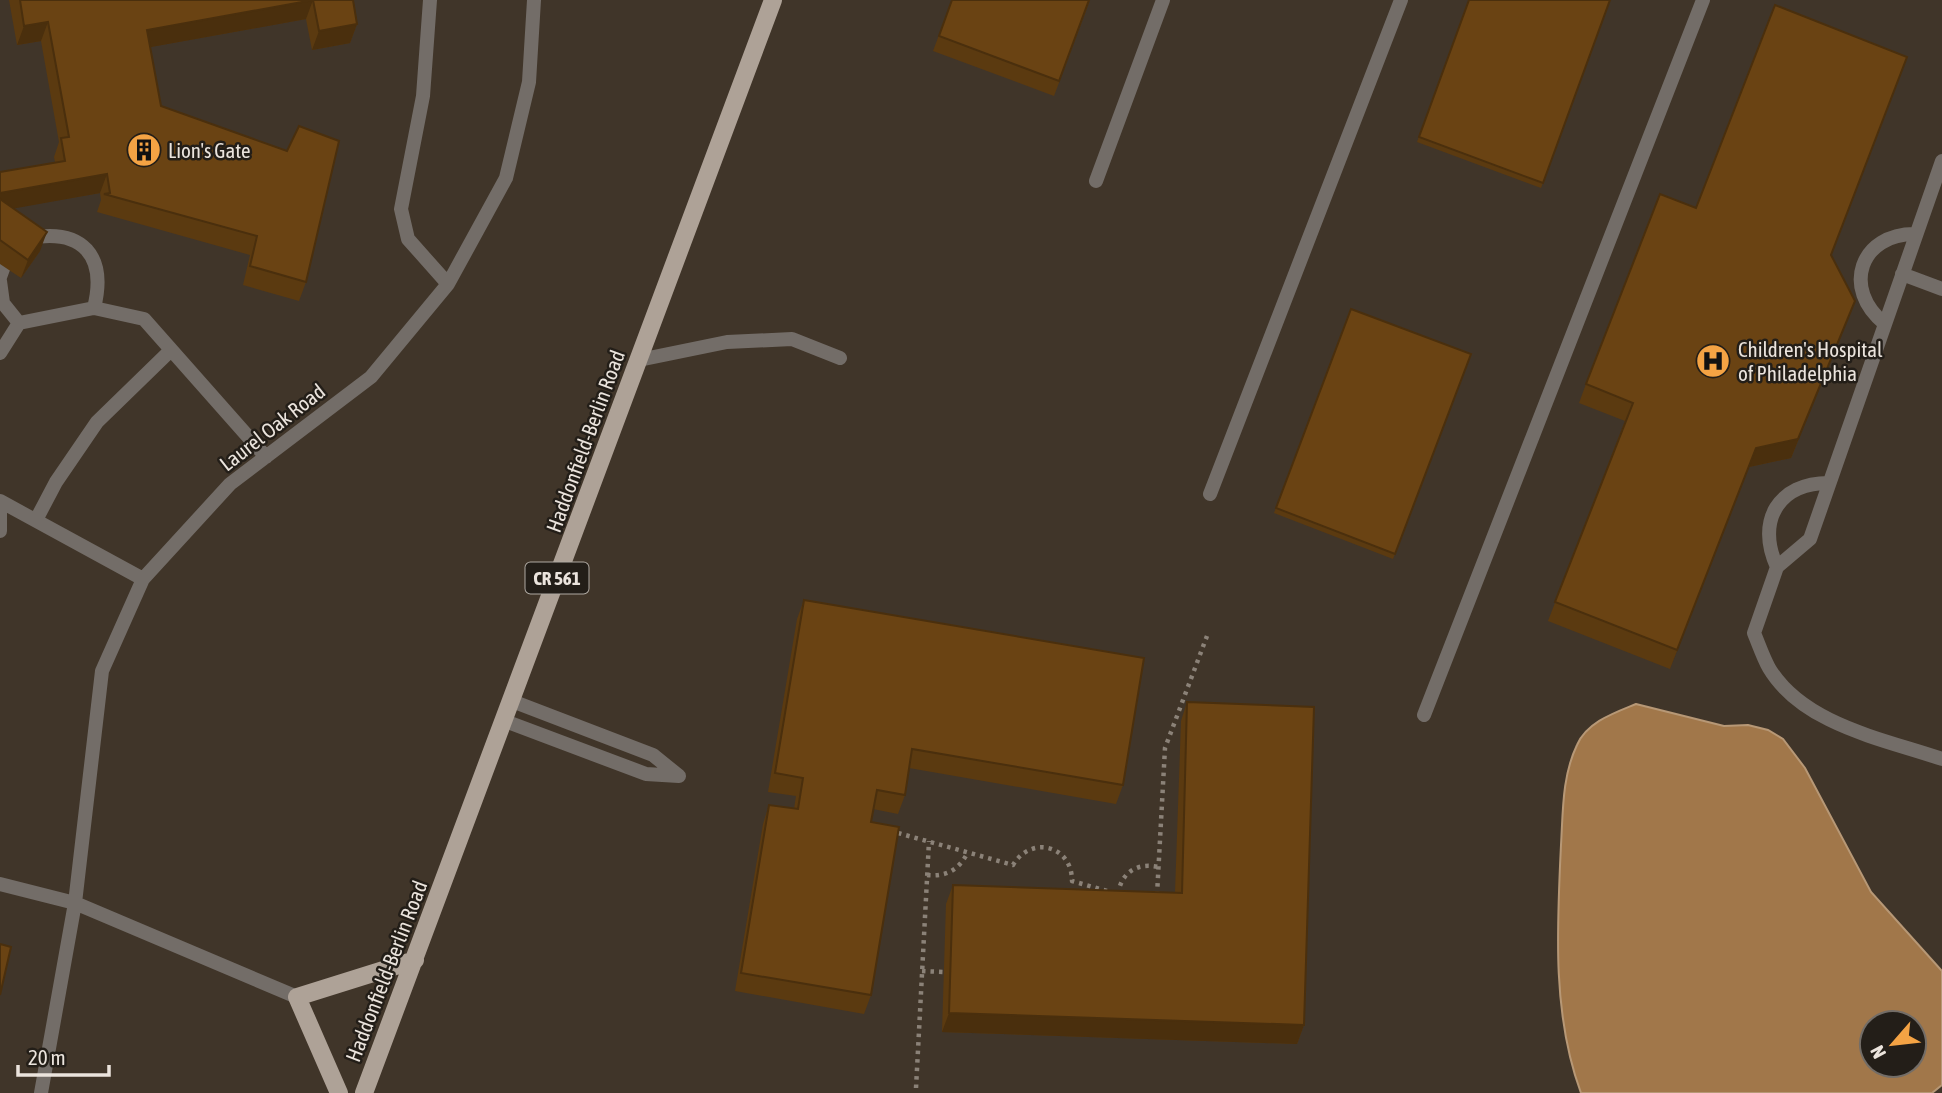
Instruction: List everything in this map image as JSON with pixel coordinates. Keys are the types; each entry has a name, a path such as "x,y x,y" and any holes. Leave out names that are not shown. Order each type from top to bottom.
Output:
{"main road":[{"name":"Haddonfield-Berlin Road","path":"363,1093 505,721 773,0"},
{"path":"339,1093 297,997 415,960"}],"lane":[{"path":"430,0 423,96 401,209 408,239 448,284"},
{"name":"Laurel Oak Road","path":"41,1093 75,903 102,671 143,579 230,484 371,377 448,284 506,178 529,82 534,0"},
{"path":"1096,181 1163,0"},
{"path":"1210,494 1401,0"},
{"path":"1424,715 1703,0"},
{"path":"1942,161 1810,539 1777,567 1754,633 1769,669 1794,698 1826,719 1942,760"},
{"path":"19,323 3,303 0,279 8,255 28,238 52,233 76,241 94,259 100,284 94,308"},
{"path":"1885,324 1864,302 1860,288 1863,266 1875,247 1887,238 1916,234"},
{"path":"1902,274 1942,289"},
{"path":"0,354 19,323 94,308 144,319 266,457"},
{"path":"639,360 727,342 792,338 840,358"},
{"path":"36,520 56,482 97,422 171,349"},
{"path":"1777,567 1770,551 1768,533 1776,508 1795,489 1812,483 1829,483"},
{"path":"0,500 143,579"},
{"path":"0,513 0,531"},
{"path":"505,721 646,774 679,776 653,755 512,701"},
{"path":"0,884 75,903 297,997"}],"path":[{"path":"1156,905 1165,748 1208,636"},
{"path":"898,833 1013,865 1026,850 1035,847 1054,849 1069,862 1072,881 1131,898"},
{"path":"916,1088 929,841"},
{"path":"927,875 948,874 963,861 968,852"},
{"path":"1118,894 1119,885 1131,870 1140,866 1158,867"},
{"path":"922,971 943,972"}],"shaded area":[{"path":"1636,704 1724,726 1748,725 1768,730 1783,739 1805,768 1871,892 1942,971 1942,1085 1932,1093 1581,1093 1565,1033 1561,1002 1558,907 1562,820 1564,794 1572,757 1587,730 1602,719"}],"building":[{"name":"Lion's Gate","path":"20,0 313,0 147,30 161,106 287,151 299,126 339,141 306,282 250,266 257,236 104,194 110,193 107,174 0,193 0,172 65,161 61,138 69,137 48,22 24,26"},
{"path":"313,0 353,0 357,24 319,31"},
{"path":"952,0 1089,0 1059,81 939,36"},
{"path":"1469,0 1610,0 1543,183 1419,137"},
{"name":"Children's Hospital of Philadelphia","path":"1775,5 1907,57 1831,255 1855,301 1798,439 1756,448 1677,650 1555,602 1633,403 1586,384 1660,194 1696,208"},
{"path":"0,199 47,232 28,260 0,240"},
{"path":"1351,309 1471,354 1395,554 1276,508"},
{"path":"804,600 1144,658 1123,785 912,749 905,795 877,790 871,822 899,827 871,995 741,973 769,805 798,809 803,778 775,773"},
{"path":"1187,702 1314,707 1304,1025 949,1013 953,885 1182,893"},
{"path":"0,944 11,947 0,995"}],"place":[{"name":"Lion's Gate","path":"144,150"},
{"name":"Children's Hospital of Philadelphia","path":"1713,361"}]}
